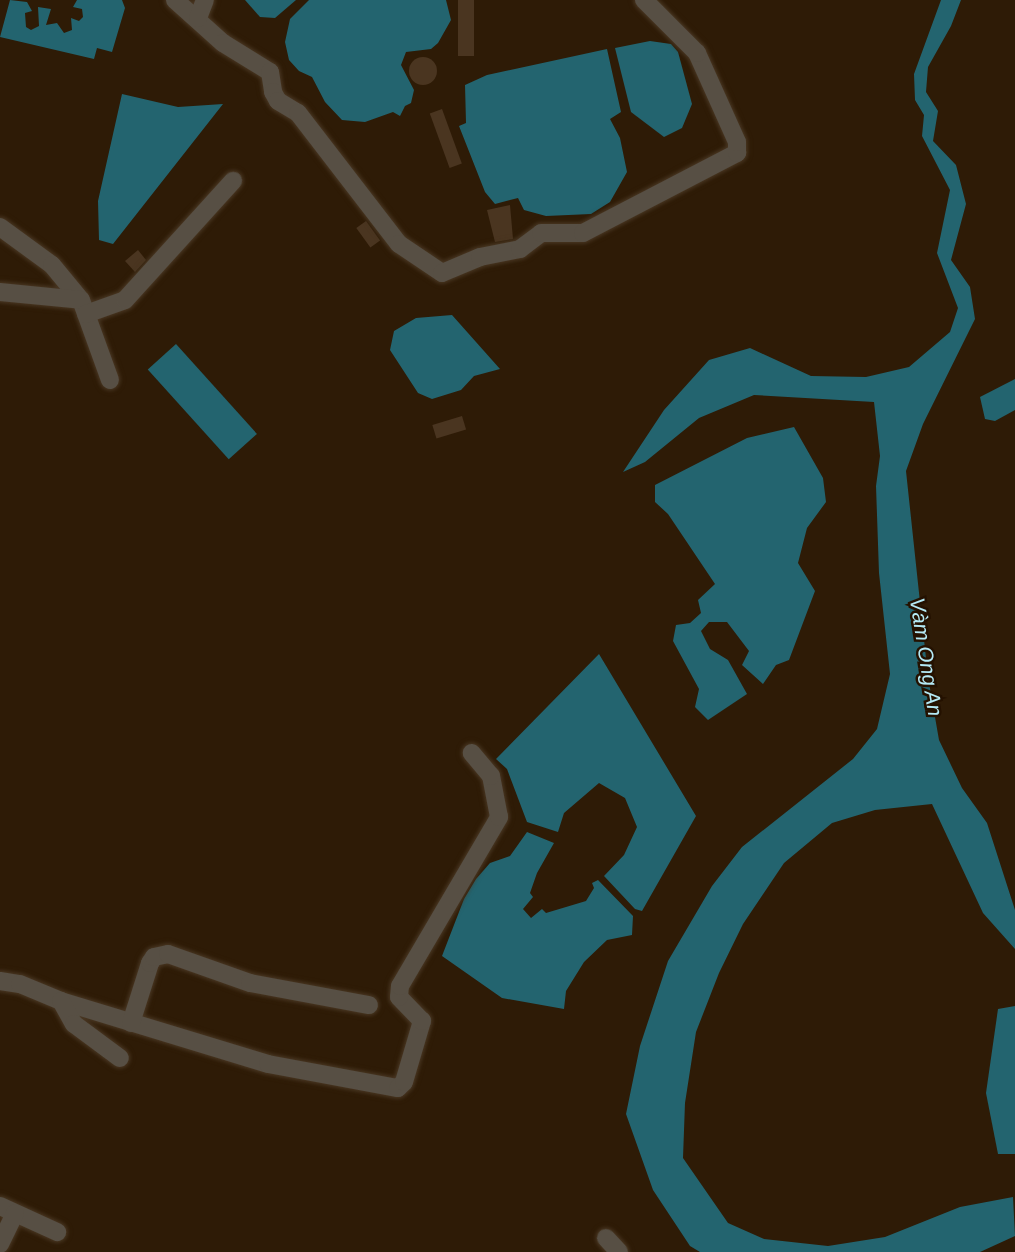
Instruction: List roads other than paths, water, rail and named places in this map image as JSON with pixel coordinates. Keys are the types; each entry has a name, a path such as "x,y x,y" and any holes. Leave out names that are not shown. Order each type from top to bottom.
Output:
{"street":[{"path":"175,0 198,18 223,43 270,72 273,92 278,100 298,112 399,244 442,273 480,257 520,249 541,233 583,233 737,153 737,142 697,53 644,0"},
{"path":"198,18 205,0"},
{"path":"0,292 84,307 125,300 233,181"},
{"path":"0,227 52,265 84,307 110,380"},
{"path":"0,981 20,984 61,1001 268,1064 379,1086 402,1086 422,1021 399,997 400,986 499,817 491,776 472,753"},
{"path":"131,1023 150,963 154,957 168,954 250,984 369,1005"},
{"path":"61,1001 74,1024 120,1058"},
{"path":"0,1244 7,1209 57,1232"},
{"path":"606,1238 619,1252"}],"water":[{"path":"10,0 27,2 32,11 25,13 26,27 31,30 39,26 38,7 51,9 46,25 57,23 64,33 72,30 71,18 79,21 83,17 82,9 73,7 77,0 122,0 125,8 112,52 97,48 94,59 0,37"},
{"path":"245,0 296,0 275,18 260,17"},
{"path":"309,0 446,0 451,20 438,43 431,49 406,52 401,65 414,90 411,103 405,106 400,116 393,112 365,122 342,120 325,102 312,77 299,71 289,60 285,42 290,19"},
{"path":"941,0 961,0 951,26 928,67 926,92 938,111 933,141 956,165 966,204 951,260 970,287 975,319 923,424 906,471 928,677 939,740 962,788 987,823 1015,910 1015,949 983,913 932,804 875,810 832,823 784,863 743,924 719,973 696,1032 685,1103 683,1158 728,1223 764,1239 828,1246 885,1237 960,1207 1013,1197 1015,1236 980,1252 700,1252 690,1246 653,1190 626,1114 640,1046 668,961 712,886 742,847 853,759 877,729 890,674 879,573 876,486 880,456 874,402 754,395 699,418 645,462 623,472 664,410 709,360 750,348 811,376 866,377 909,367 950,332 958,308 937,253 950,190 922,136 924,115 915,100 914,74"},
{"path":"650,41 671,44 678,52 692,104 682,128 664,137 631,112 615,48"},
{"path":"607,49 621,112 610,119 620,138 627,172 610,202 591,214 546,216 524,210 518,198 495,204 485,192 459,126 466,123 465,85 487,75"},
{"path":"122,94 178,107 223,104 113,244 99,240 98,201"},
{"path":"452,315 500,369 474,376 461,390 432,399 418,393 390,350 394,331 416,318"},
{"path":"176,344 257,434 229,459 148,369"},
{"path":"1015,379 1015,410 995,421 985,419 980,397"},
{"path":"794,427 823,478 826,502 807,528 798,563 815,591 789,660 776,665 763,684 742,665 749,651 727,622 709,622 701,631 710,649 728,660 747,694 708,720 695,707 699,689 673,641 676,625 690,623 701,613 698,600 715,584 668,514 655,502 655,485 747,438"},
{"path":"599,654 696,816 642,911 635,909 604,876 624,855 637,827 625,798 599,783 564,813 558,832 527,822 507,769 496,759"},
{"path":"527,832 554,843 537,873 530,893 533,897 523,909 531,918 542,909 546,913 586,901 594,888 592,883 598,880 633,916 632,935 607,940 584,962 566,991 564,1009 502,998 442,956 464,899 476,879 490,863 510,856"},
{"path":"1015,1006 1015,1154 998,1154 986,1093 998,1009"}],"water label":[{"name":"Vàm Ong An","path":"926,657"}]}
